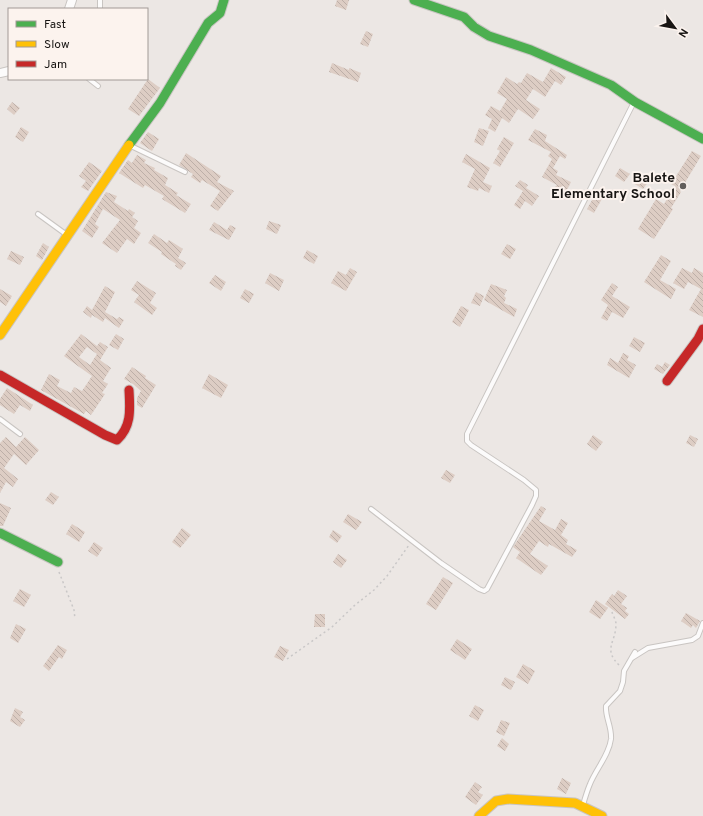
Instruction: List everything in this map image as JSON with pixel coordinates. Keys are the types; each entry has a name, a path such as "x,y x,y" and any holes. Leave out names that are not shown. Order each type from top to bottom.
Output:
{"street":[{"path":"0,335 129,144 160,103 180,72 197,38 208,23 220,13 224,0"},
{"path":"414,0 464,17 474,27 489,36 530,50 611,84 635,102 703,139"},
{"path":"667,381 698,339 703,329"},
{"path":"0,375 105,435 117,440 124,432 130,417 129,390"},
{"path":"0,533 55,561"},
{"path":"479,816 496,801 508,799 575,803 602,816"}],"lane":[{"path":"90,80 98,86"},
{"path":"371,509 447,567 484,590 487,589 532,505 536,496 536,490 524,480 471,445 467,441 467,434 635,102"},
{"path":"129,144 185,172"},
{"path":"38,214 67,235"},
{"path":"0,419 20,434"},
{"path":"632,659 648,648 692,640 698,636 703,623"},
{"path":"583,806 590,784 606,756 611,741 612,729 605,712 606,706 620,691 623,682 624,670 635,652"}],"path":[{"path":"287,659 332,626 374,590 387,576 412,540"},
{"path":"55,561 74,610 75,618"},
{"path":"612,612 616,624 609,647 610,652 615,662 624,670"}],"building":[{"path":"337,0 349,0 346,10 335,6"},
{"path":"366,31 373,34 368,47 360,44"},
{"path":"332,63 361,73 358,82 329,72"},
{"path":"551,68 566,77 561,85 555,81 545,97 533,89 526,100 540,109 533,119 518,109 509,123 502,118 495,132 488,128 492,119 485,115 491,106 500,111 507,99 497,93 506,77 517,84 519,82 521,83 527,73 543,82"},
{"path":"148,79 160,88 139,116 128,109"},
{"path":"12,102 20,108 14,115 7,109"},
{"path":"21,127 29,132 23,142 15,137"},
{"path":"479,128 489,131 483,146 474,142"},
{"path":"535,129 547,135 545,141 567,155 565,159 560,156 553,168 558,171 556,175 571,182 566,192 555,187 557,185 542,177 552,159 548,156 551,152 528,140"},
{"path":"148,132 159,139 152,151 140,143"},
{"path":"504,137 514,143 500,167 493,163 500,151 497,149"},
{"path":"692,151 701,156 671,208 673,209 654,239 638,229 656,199 664,204 675,186 671,184"},
{"path":"186,153 221,176 217,182 234,191 218,211 210,206 220,191 202,180 200,183 191,177 193,174 179,165"},
{"path":"466,154 490,168 483,182 492,186 489,193 479,188 478,191 467,187 475,169 462,162"},
{"path":"137,155 146,160 144,163 155,168 154,170 168,178 165,185 178,193 176,195 191,204 185,213 162,199 164,196 145,185 143,188 119,173 128,160 132,163"},
{"path":"89,162 102,171 88,191 81,187 86,181 79,176"},
{"path":"620,168 630,174 624,182 615,176"},
{"path":"639,172 650,179 643,189 633,183"},
{"path":"520,180 528,185 526,188 539,196 532,206 525,201 520,209 514,205 523,191 515,186"},
{"path":"106,192 117,196 114,202 128,211 129,209 135,213 132,217 138,221 134,228 141,233 134,244 127,239 117,253 102,243 120,220 103,209 95,224 99,227 92,238 82,231"},
{"path":"596,193 603,197 594,213 587,209"},
{"path":"269,221 281,225 277,234 266,229"},
{"path":"214,222 227,230 230,225 236,228 229,240 209,230"},
{"path":"154,234 167,243 169,240 183,249 178,258 186,263 181,270 175,266 176,264 161,254 162,252 148,243"},
{"path":"43,243 49,247 42,260 36,256"},
{"path":"507,244 516,249 510,259 501,254"},
{"path":"307,250 318,256 314,264 303,258"},
{"path":"11,251 24,257 20,265 7,259"},
{"path":"661,255 671,261 660,280 676,289 671,299 644,282"},
{"path":"350,268 357,272 346,291 331,283 338,271 346,275"},
{"path":"682,268 692,273 694,268 703,273 703,317 689,310 701,289 688,282 684,289 673,283"},
{"path":"270,273 284,280 279,291 265,283"},
{"path":"215,275 226,282 221,291 209,283"},
{"path":"137,281 156,293 150,303 157,308 152,315 134,302 139,295 131,290"},
{"path":"612,283 618,287 612,296 630,307 623,318 612,312 607,321 601,318 608,305 601,300"},
{"path":"491,284 507,290 504,296 506,298 504,303 517,309 514,317 484,300"},
{"path":"105,286 115,292 105,312 117,319 119,317 124,320 119,328 105,318 103,322 92,315 91,318 83,312 87,306 92,310"},
{"path":"0,289 12,296 6,306 0,302"},
{"path":"245,289 254,294 249,303 240,298"},
{"path":"476,292 484,296 480,306 471,303"},
{"path":"461,306 469,310 460,327 452,322"},
{"path":"81,334 97,346 100,342 108,347 100,360 111,368 103,381 108,384 102,393 105,394 91,415 86,411 84,414 41,390 49,374 60,380 57,386 71,393 74,387 82,391 92,376 64,356","holes":["87,347 97,354 90,365 79,357"]},
{"path":"116,334 124,339 118,350 109,345"},
{"path":"634,337 645,343 640,352 629,346"},
{"path":"623,353 629,356 627,360 636,365 629,378 607,365 610,358 618,363"},
{"path":"665,362 670,365 663,374 654,369 657,364 662,367"},
{"path":"132,367 156,385 142,408 137,405 137,398 141,391 124,379"},
{"path":"209,374 228,385 221,398 202,388"},
{"path":"7,388 33,405 30,411 20,405 14,414 0,405 0,399"},
{"path":"593,435 603,442 596,451 587,444"},
{"path":"690,435 698,439 694,447 686,443"},
{"path":"6,437 16,447 25,437 39,450 26,465 14,454 4,468 18,479 13,487 6,482 0,493 0,443"},
{"path":"446,470 455,475 450,483 441,478"},
{"path":"51,492 59,497 53,505 45,500"},
{"path":"0,503 11,508 3,526 0,526"},
{"path":"541,506 546,509 539,521 555,530 561,519 568,523 561,535 568,540 566,544 577,550 572,557 549,544 548,547 539,541 530,554 548,566 541,575 516,558 520,552 513,547"},
{"path":"348,514 362,522 356,530 343,522"},
{"path":"72,524 85,532 79,542 66,534"},
{"path":"182,528 191,535 180,548 172,542"},
{"path":"333,530 342,536 337,543 329,537"},
{"path":"94,542 103,548 97,557 88,551"},
{"path":"338,554 347,560 341,568 333,562"},
{"path":"443,577 453,583 436,610 426,604"},
{"path":"20,589 31,595 24,607 13,601"},
{"path":"618,590 627,596 621,604 627,608 625,611 629,614 625,619 605,604 612,594 614,596"},
{"path":"596,600 608,608 600,619 589,612"},
{"path":"686,613 700,621 696,628 693,625 691,628 681,621"},
{"path":"315,614 325,614 325,627 314,627"},
{"path":"16,624 26,629 18,643 10,638"},
{"path":"457,639 472,649 465,660 450,650"},
{"path":"58,645 67,650 62,659 59,657 49,671 43,666"},
{"path":"280,646 289,650 283,661 274,657"},
{"path":"523,664 535,671 528,684 516,677"},
{"path":"505,677 515,682 511,690 501,685"},
{"path":"475,705 484,710 478,721 469,716"},
{"path":"15,708 23,712 20,717 25,720 20,727 10,721"},
{"path":"501,720 510,723 504,736 496,732"},
{"path":"502,738 509,744 505,751 497,746"},
{"path":"562,778 571,783 566,794 557,789"},
{"path":"475,782 482,787 478,792 483,795 476,805 465,797"}],"traffic: fast":[{"path":"129,145 160,103 208,23 220,13 224,0"},
{"path":"414,0 464,17 474,27 489,36 531,50 611,85 635,102 703,139"},
{"path":"0,533 58,562"}],"traffic: slow":[{"path":"0,335 129,145"},
{"path":"479,816 496,801 508,799 575,803 602,816"}],"traffic: jam":[{"path":"667,381 698,339 703,329"},
{"path":"0,375 105,435 117,440 122,435 128,423 130,410 129,390"}],"place":[{"name":"Balete Elementary School","path":"683,186"}]}
